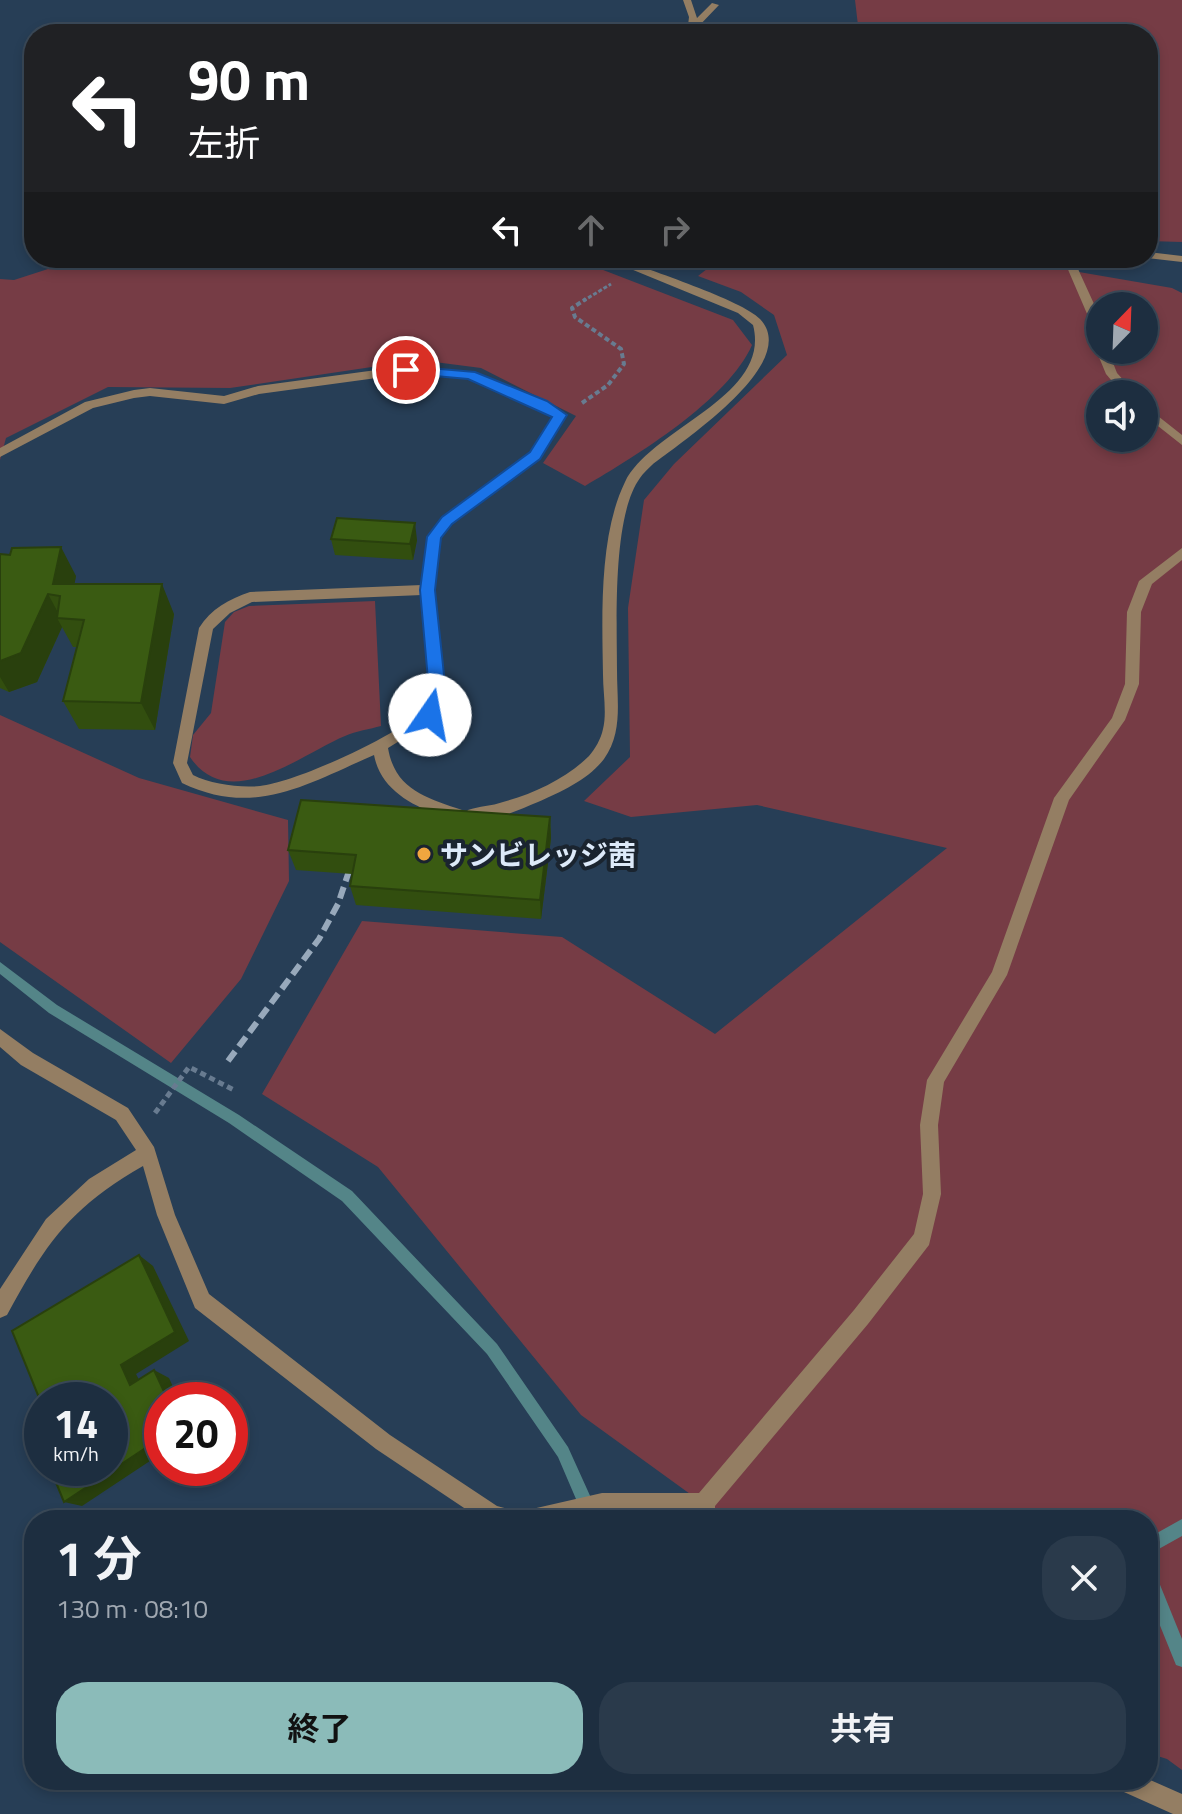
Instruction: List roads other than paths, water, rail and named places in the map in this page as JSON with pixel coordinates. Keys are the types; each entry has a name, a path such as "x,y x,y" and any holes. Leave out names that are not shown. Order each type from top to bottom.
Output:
{"street":[{"path":"687,0 691,24"},
{"path":"698,24 715,5"},
{"path":"1158,256 1182,259"},
{"path":"380,746 386,770 406,791 435,809 457,814 491,814 531,799 593,762 606,743 611,728 609,616 621,504 631,479 646,461 714,410 761,360 764,342 759,324 742,311 634,268"},
{"path":"1072,268 1086,298"},
{"path":"0,453 89,405 134,394 150,392 224,400 258,390 406,370 470,375 542,404 560,415 535,456 447,520 434,537 428,590 439,703 430,715 380,746 281,789 256,793 204,787 187,779 180,763 206,628 222,610 250,597 428,590"},
{"path":"1158,421 1182,441"},
{"path":"707,1510 922,1238 932,1194 929,1125 936,1080 999,975 1062,798 1118,720 1132,684 1134,612 1146,581 1182,553"},
{"path":"0,1037 27,1059 122,1114 148,1153 166,1215 202,1301 383,1442 485,1510"},
{"path":"0,1308 53,1224 92,1187 148,1153"},
{"path":"570,1510 602,1503 682,1510"},
{"path":"1146,1790 1182,1806"}],"waterway":[{"path":"0,967 53,1009 234,1119 347,1196 492,1349 563,1452 589,1510"},
{"path":"1158,1541 1182,1527"},
{"path":"1158,1600 1182,1659"}],"railway":[{"path":"228,1061 319,939 338,904 355,853"}],"place":[{"name":"サンビレッジ茜","path":"424,854"}]}
